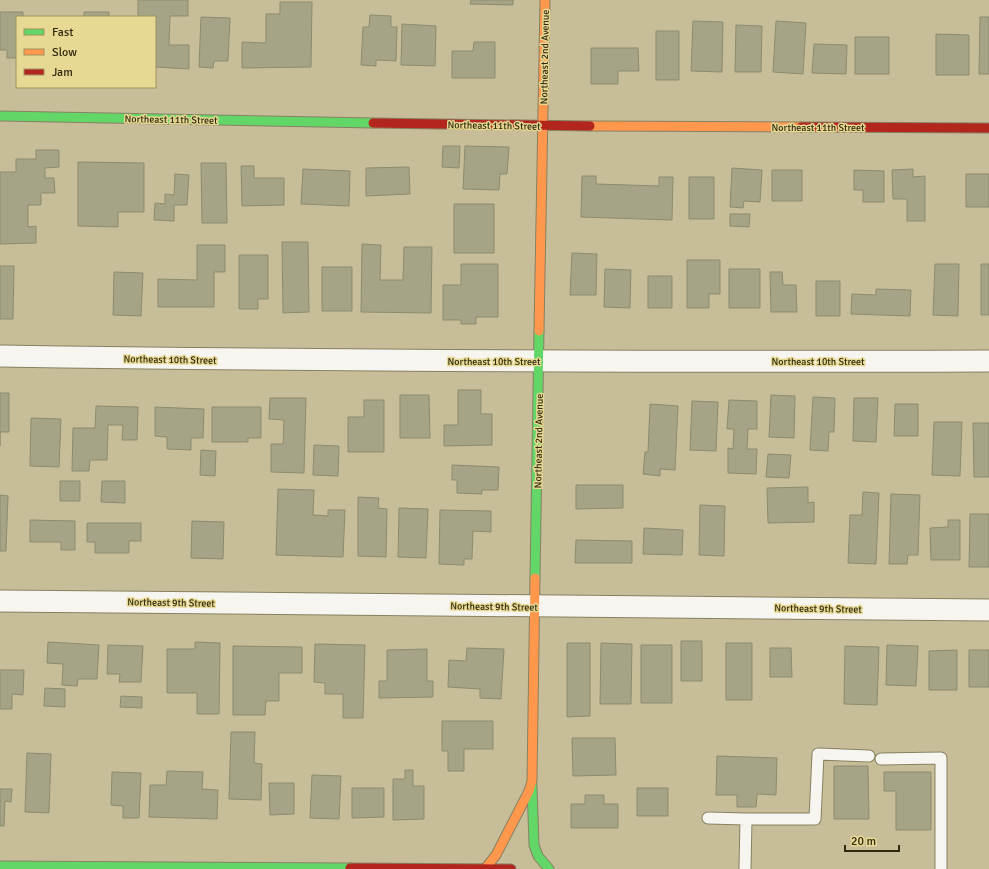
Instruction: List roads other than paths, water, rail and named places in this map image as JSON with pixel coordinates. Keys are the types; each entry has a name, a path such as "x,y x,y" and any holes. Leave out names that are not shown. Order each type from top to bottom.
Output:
{"street":[{"name":"Northeast 2nd Avenue","path":"485,869 496,855 529,791 532,781 545,0"},
{"name":"Northeast 11th Street","path":"0,116 543,125 989,128"},
{"name":"Northeast 10th Street","path":"0,356 231,360 540,362 989,361"},
{"name":"Northeast 9th Street","path":"0,601 989,610"},
{"path":"532,781 534,838 536,850 542,861 549,869"},
{"path":"0,866 512,869"}],"lane":[{"path":"708,818 815,819 818,754 869,756"},
{"path":"881,759 942,758 941,869"},
{"path":"745,869 746,819"}]}
